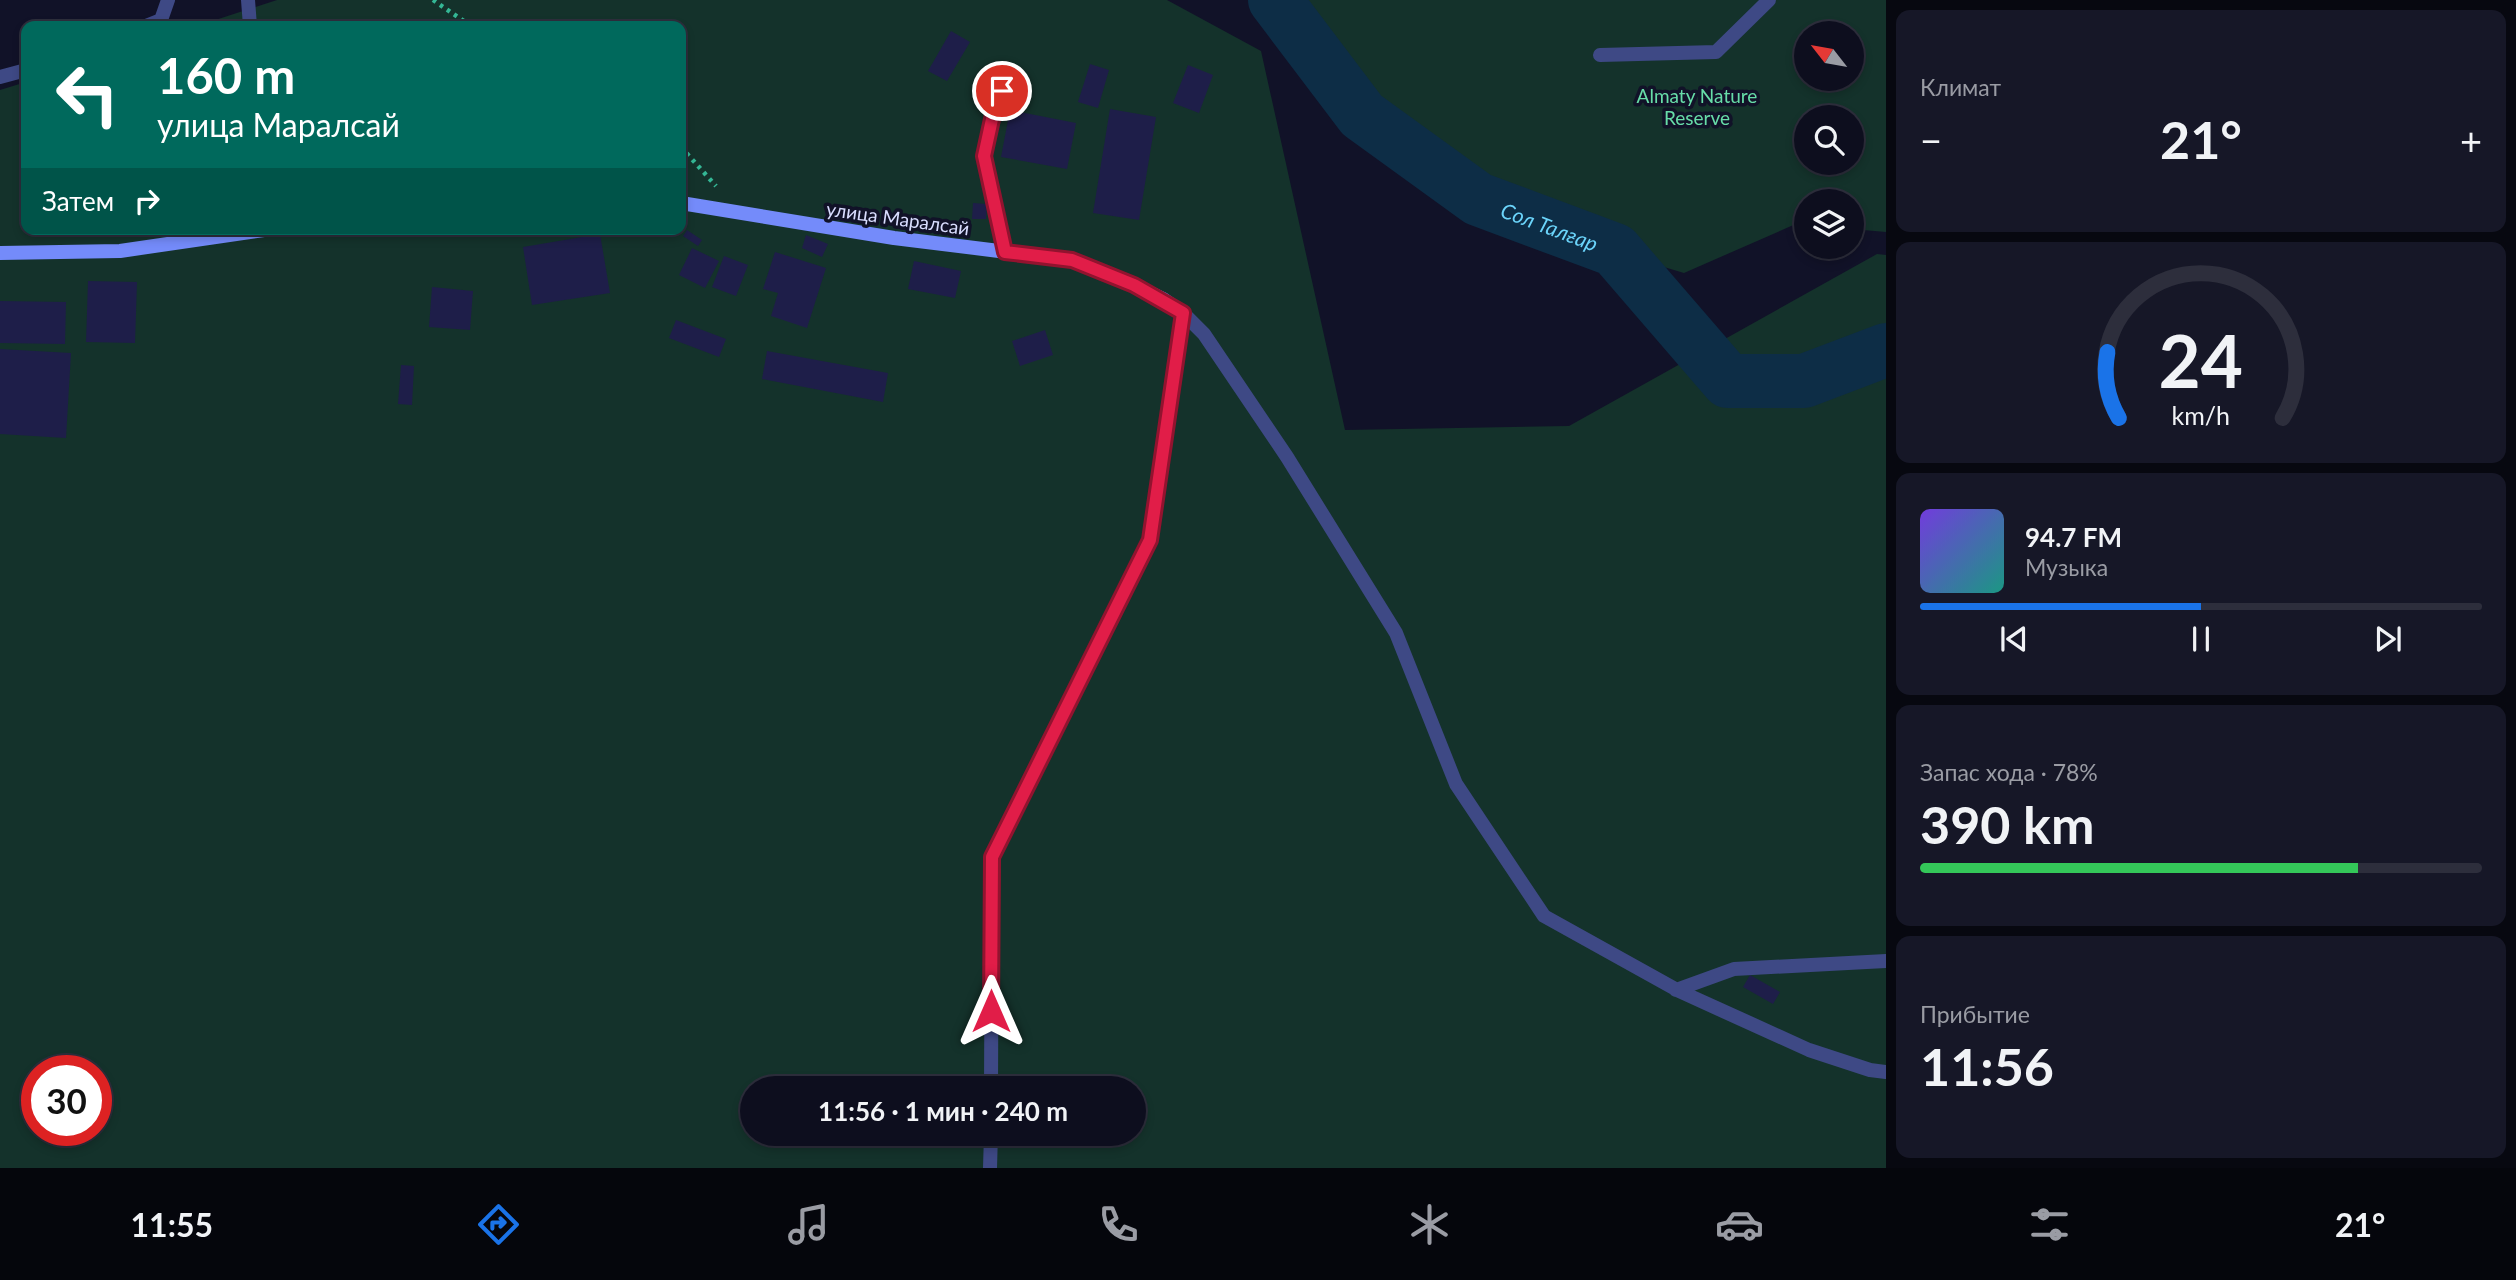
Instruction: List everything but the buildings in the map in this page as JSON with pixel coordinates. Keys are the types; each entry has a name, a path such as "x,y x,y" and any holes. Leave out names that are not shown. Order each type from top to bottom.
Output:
{"street":[{"path":"158,21 168,0"},
{"path":"248,0 250,21"},
{"path":"1600,55 1716,52 1769,0"},
{"path":"0,77 21,72"},
{"path":"1002,91 994,110 984,156 1005,252"},
{"name":"улица Маралсай","path":"686,203 894,238 1072,260 1134,285 1183,313"},
{"path":"0,253 120,251 195,235"},
{"path":"1183,313 1204,334 1287,457 1396,633 1456,784 1544,916 1676,990 1809,1050 1870,1070 1886,1072"},
{"path":"991,1076 992,857 1150,540 1183,313"},
{"path":"1676,990 1734,969 1886,961"},
{"path":"990,1146 990,1168"}],"path":[{"path":"433,0 464,21"},
{"path":"686,153 740,212"}],"green space":[{"path":"277,0 1167,0 1261,51 1345,430 1569,426 1877,254 1886,255 1886,1168 0,1168 0,90 21,84 21,235 686,235 686,21 212,21"},
{"name":"Almaty Nature Reserve","path":"1285,0 1886,0 1886,232 1864,230 1864,189 1794,189 1794,225 1684,273 1434,198"}],"waterway":[{"name":"Сол Талғар","path":"1275,0 1362,115 1478,199 1615,250 1728,381 1804,381 1886,350"}],"route":[{"path":"991,1011 992,857 1150,540 1183,313 1163,299 1134,285 1072,260 1005,252 984,156 994,110 1002,91"}]}
